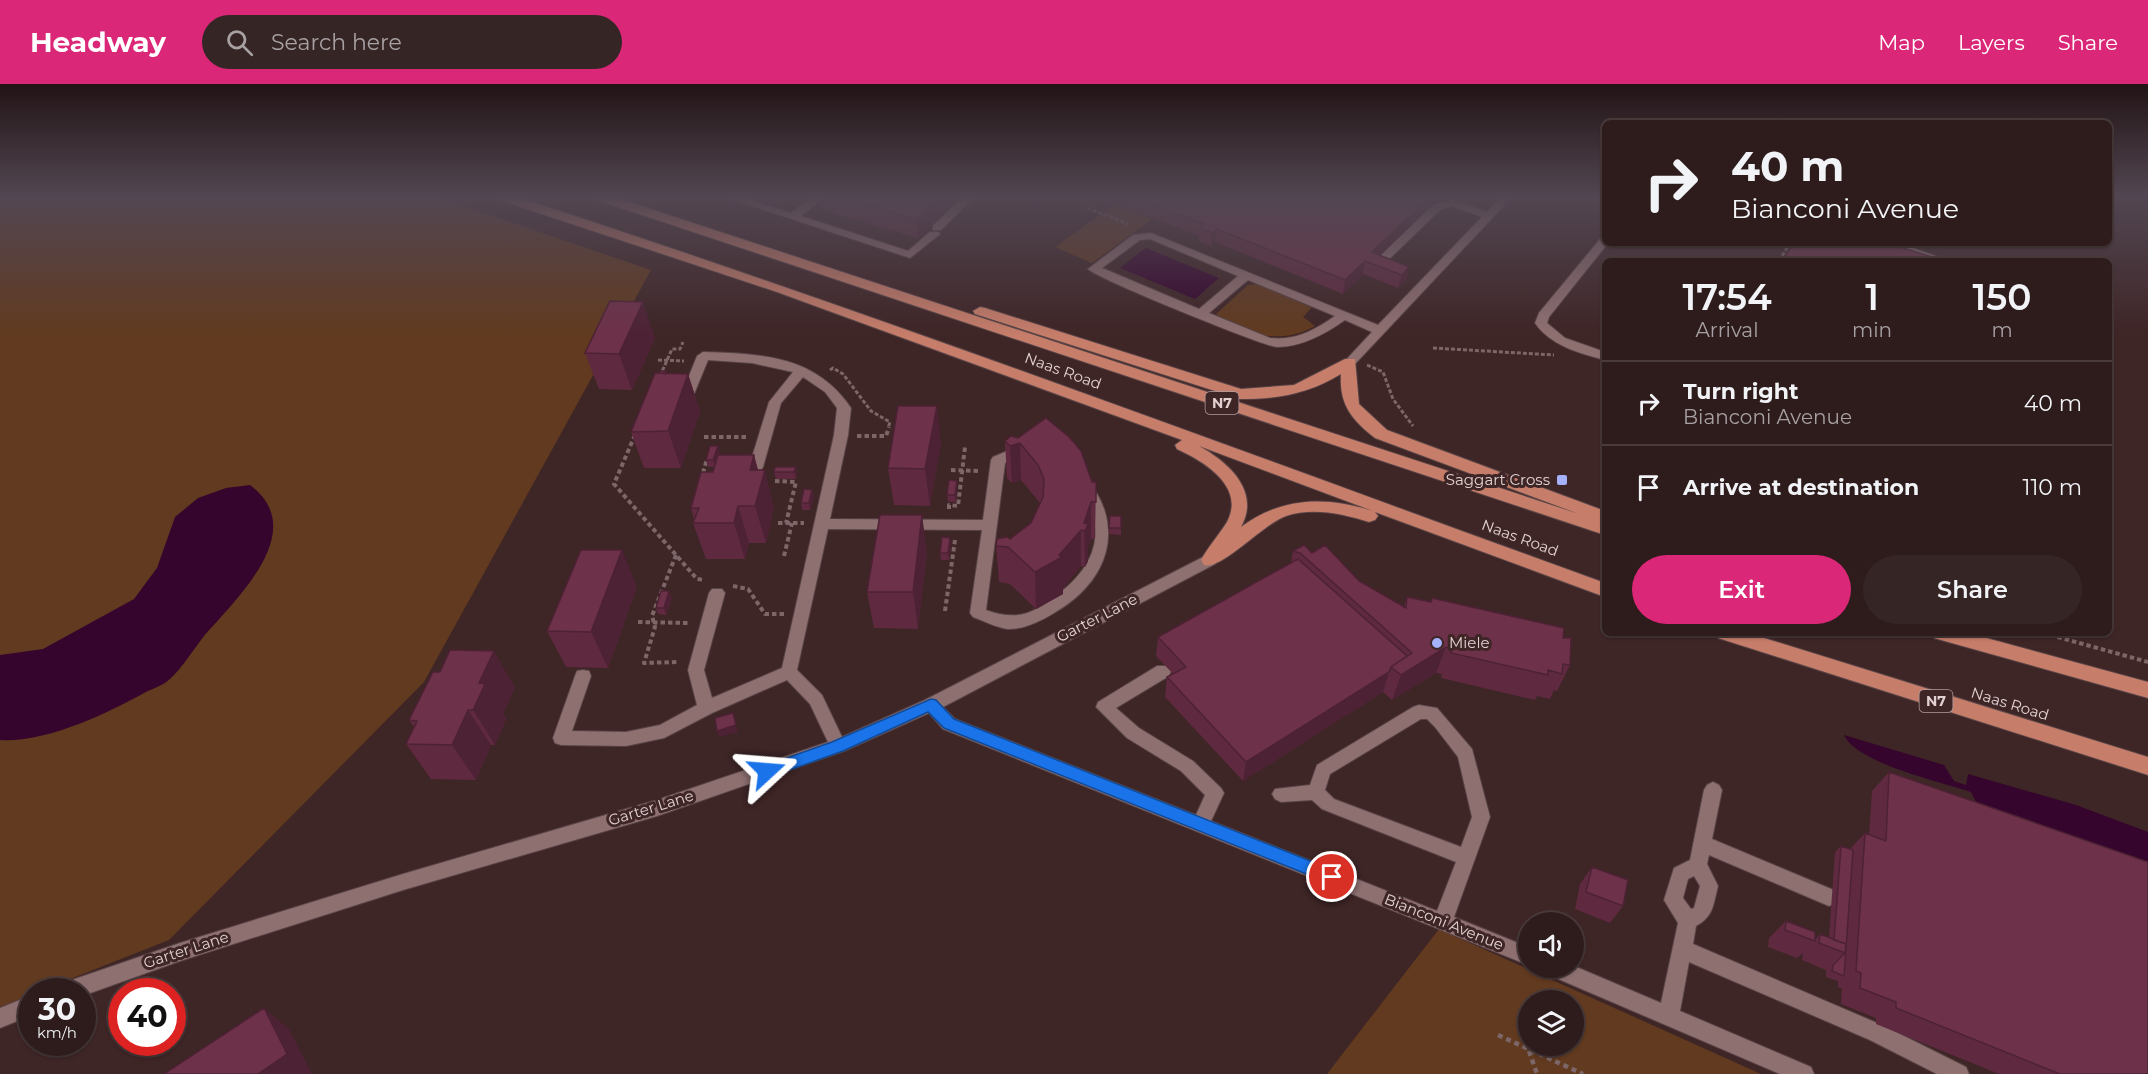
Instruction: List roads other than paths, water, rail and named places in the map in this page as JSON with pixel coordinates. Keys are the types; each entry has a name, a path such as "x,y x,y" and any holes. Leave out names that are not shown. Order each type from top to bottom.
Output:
{"highway":[{"name":"Naas Road","path":"645,243 1053,388 1602,589"},
{"name":"Naas Road","path":"741,243 1602,528"},
{"name":"N7","path":"840,276 999,316 1240,394 1272,395 1310,387 1352,361"},
{"path":"1352,361 1349,401 1357,416 1381,434 1602,516"},
{"path":"1053,388 1196,451 1228,474 1238,490 1240,513 1210,560"},
{"path":"1210,560 1271,515 1305,506 1351,509 1479,553 1561,574"},
{"name":"Naas Road","path":"1735,636 2148,766"},
{"path":"1952,636 2148,690"}],"street":[{"path":"874,243 910,255 923,243"},
{"path":"1129,243 1094,269 1259,340 1287,344 1314,334 1344,315"},
{"path":"1165,243 1380,331"},
{"path":"1382,260 1399,243"},
{"path":"1352,361 1463,243"},
{"path":"1602,244 1543,316 1541,323 1545,331 1556,338 1602,355"},
{"path":"1897,246 1934,258"},
{"path":"1199,315 1247,275"},
{"path":"687,396 703,356 730,357 764,361 801,371 830,388 844,408 841,435 823,524 789,672"},
{"path":"756,467 775,402 801,371"},
{"path":"1026,448 1050,456 1079,479 1098,503 1103,524 1102,552 1083,582 1065,599 1040,615 1009,623 978,613 989,525 998,460 1026,448"},
{"path":"823,524 989,525"},
{"name":"Garter Lane","path":"96,981 180,952 403,882 657,807 837,746 931,705 1210,560"},
{"path":"706,708 696,670 717,586"},
{"path":"1163,671 1104,706 1132,733 1187,766 1215,793 1200,825"},
{"path":"583,676 561,738 626,739 664,731 706,708 789,672"},
{"path":"789,672 816,700 837,746"},
{"name":"Bianconi Avenue","path":"931,705 949,724 1518,952"},
{"path":"1316,792 1323,770 1419,712 1431,713 1466,754 1481,817 1443,921"},
{"path":"1688,921 1702,913 1708,886 1698,865 1713,790"},
{"path":"1281,794 1316,792 1328,804 1465,857"},
{"path":"1703,844 1829,897"},
{"path":"1669,1014 1688,921 1673,900 1680,874 1698,865"},
{"path":"1682,949 1876,1033 1959,1074"},
{"path":"1581,978 1669,1014 1804,1074"},
{"path":"0,1018 18,1011"}],"place":[{"name":"Saggart Cross","path":"1562,480"},
{"name":"Miele","path":"1437,643"}]}
